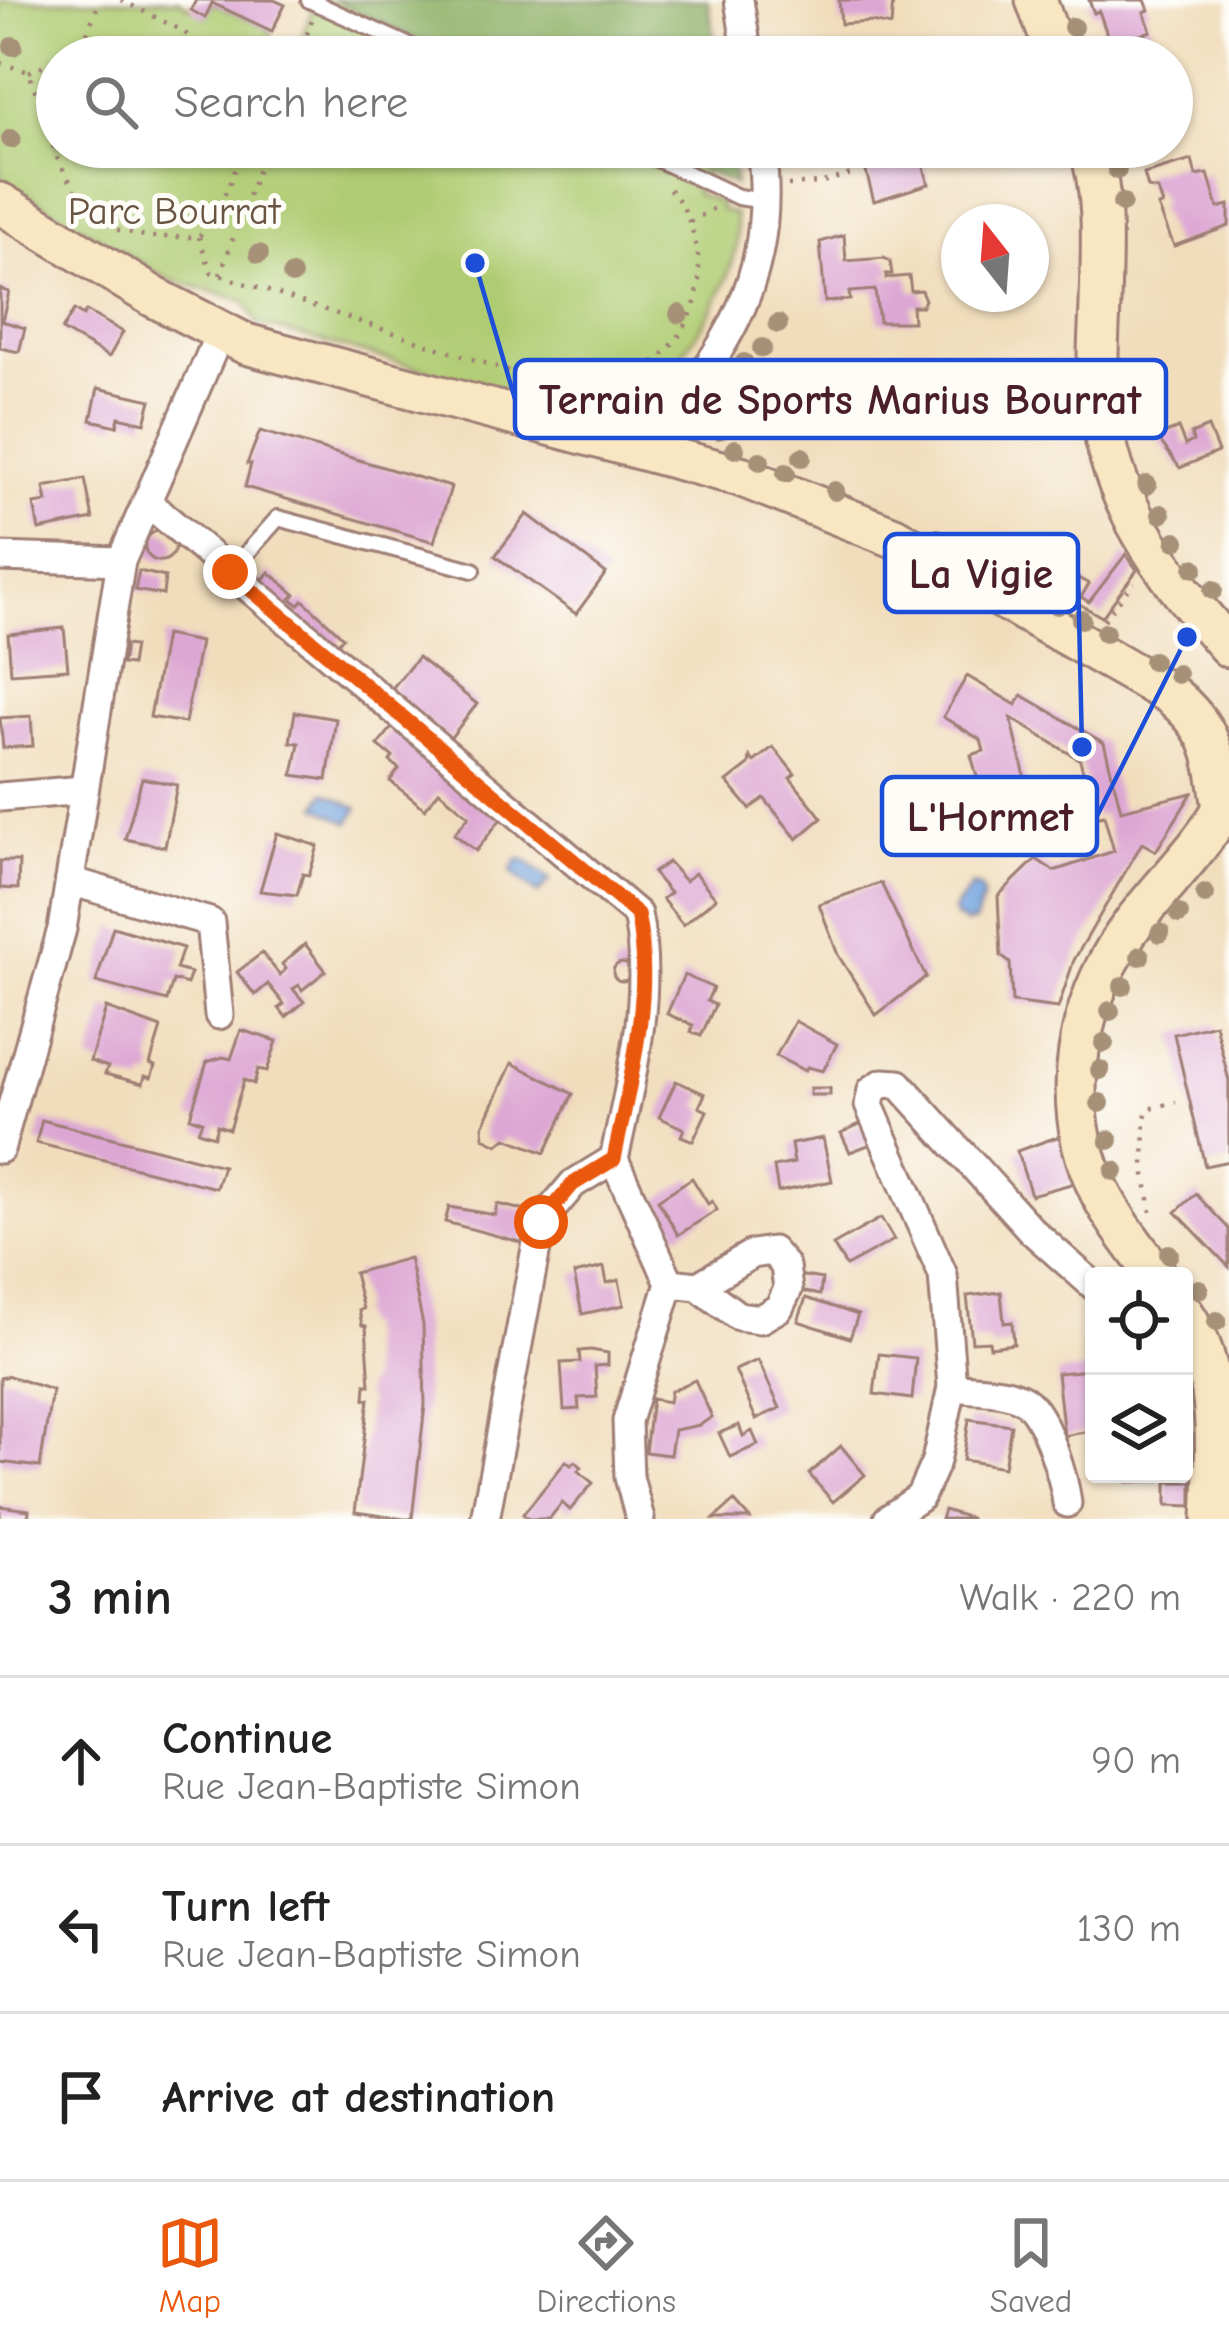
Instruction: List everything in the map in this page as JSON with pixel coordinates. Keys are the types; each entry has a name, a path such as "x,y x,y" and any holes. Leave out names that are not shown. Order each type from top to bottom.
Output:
{"main road":[{"path":"1036,0 1049,36"},
{"path":"1092,168 1102,235 1099,395 1115,474 1132,518 1159,564 1229,647"},
{"path":"0,202 154,297 220,333 267,351 661,452 740,476 894,537 1170,694 1206,730 1226,809 1117,947 1090,1010 1075,1070 1078,1124 1087,1162 1102,1196 1151,1267"},
{"path":"1193,1329 1200,1339 1211,1396 1216,1450 1213,1519"}],"street":[{"path":"740,0 745,36"},
{"path":"661,452 673,419 754,283 776,193 767,168"},
{"path":"0,1149 62,928 121,560 220,333"},
{"path":"148,503 637,914 645,955 632,1071 614,1159 684,1285 626,1421 629,1477 640,1519"},
{"path":"0,557 121,560"},
{"path":"0,797 84,790"},
{"path":"70,881 210,922 218,1015"},
{"path":"888,1519 920,1497 936,1461 952,1387 943,1275 869,1105 872,1090 883,1083 899,1084 1031,1230 1085,1278"},
{"path":"485,1519 541,1222 573,1184 614,1159"},
{"path":"952,1387 1015,1396 1030,1404 1063,1471 1067,1503"}],"lane":[{"path":"312,7 383,36"},
{"path":"676,168 738,197 776,193"},
{"path":"230,572 278,518 472,570"}],"path":[{"path":"84,36 100,0"},
{"path":"121,0 188,36"},
{"path":"0,63 29,73 36,70"},
{"path":"29,73 36,94"},
{"path":"63,168 76,192 114,229 149,237 199,237"},
{"path":"199,237 225,194 234,168"},
{"path":"220,275 258,168"},
{"path":"776,193 858,172"},
{"path":"199,237 211,272 566,390 594,391 628,380 656,361 688,323 700,275 690,222"},
{"path":"1104,620 1138,577"},
{"path":"1146,1219 1151,1216 1144,1168 1145,1117 1148,1109 1176,1102"}],"green space":[{"name":"Parc Bourrat","path":"0,0 179,0 205,17 212,3 272,31 270,36 36,36 36,168 698,168 705,171 695,193 735,214 737,239 732,264 709,315 674,364 633,399 613,408 585,410 257,324 245,301 168,279 0,178"},
{"path":"316,0 333,0 411,36 303,36"},
{"path":"333,0 708,0 714,36 411,36"},
{"path":"698,168 733,168 735,185"}],"water":[{"path":"325,792 358,808 350,823 318,807"},
{"path":"523,859 550,880 538,894 511,872 517,860"},
{"path":"972,886 980,888 983,897 975,922 966,924 953,911"}],"building":[{"path":"196,0 274,0 285,5 272,31 212,3 205,18 191,10"},
{"path":"839,0 893,0 891,26 841,24"},
{"path":"1089,0 1145,0 1151,31 1108,36 1099,11 1094,13"},
{"path":"1193,164 1196,176 1208,174 1218,208 1229,205 1229,226 1174,246 1158,206 1163,205 1158,190 1148,188 1144,174 1193,168"},
{"path":"865,168 924,168 929,184 874,201"},
{"path":"844,235 846,261 884,258 890,261 892,274 886,278 909,276 911,291 921,290 925,300 922,306 912,306 913,322 879,322 875,290 849,292 850,300 825,302 820,242"},
{"path":"0,289 9,292 2,321 25,328 19,352 0,348"},
{"path":"74,310 83,316 86,311 123,332 109,357 62,330"},
{"path":"98,388 151,400 145,423 119,417 117,426 91,420"},
{"path":"1208,427 1218,452 1180,468 1157,437 1178,428 1185,445 1193,441 1191,434"},
{"path":"260,431 451,487 434,542 245,487 251,464 247,464"},
{"path":"85,479 93,519 39,530 34,504 47,502 44,487"},
{"path":"527,514 606,573 576,614 495,556"},
{"path":"160,531 175,546 160,561 145,546"},
{"path":"997,533 1089,584 1081,597 1089,602 1126,554 1137,570 1102,617 988,551"},
{"path":"139,571 165,577 163,595 135,590"},
{"path":"269,572 295,594 291,599 299,605 303,600 343,637 334,648 258,586"},
{"path":"64,628 68,669 11,673 8,634"},
{"path":"165,635 200,642 185,723 150,717"},
{"path":"125,645 134,646 131,665 122,664"},
{"path":"418,657 477,704 449,740 389,692"},
{"path":"967,676 1016,705 1022,695 1104,743 1121,810 1192,793 1156,851 1142,843 1074,960 1058,1008 1012,1002 1010,963 1001,956 998,896 1036,859 1054,871 1114,851 1104,815 1095,817 1080,760 1011,718 1030,798 986,809 971,755 984,751 981,740 943,717"},
{"path":"295,712 336,719 327,780 293,775 299,743 290,742"},
{"path":"31,716 33,746 3,748 0,718"},
{"path":"394,725 504,815 476,851 454,834 469,816 439,791 425,809 390,781 399,769 378,745"},
{"path":"773,747 795,774 790,778 822,818 797,839 764,798 750,809 727,782 749,765 750,757 754,762"},
{"path":"142,778 177,785 165,847 125,839"},
{"path":"277,833 318,846 297,895 260,891"},
{"path":"0,861 19,861 18,889 0,888"},
{"path":"668,862 685,881 695,873 716,898 683,925 662,899 670,893 653,873"},
{"path":"881,883 926,977 876,1015 838,955 819,904"},
{"path":"113,927 183,948 176,969 191,973 187,984 173,980 167,1001 96,982"},
{"path":"305,944 326,971 302,990 299,985 293,989 304,1002 286,1017 279,1008 284,1004 268,984 255,995 237,972 262,953 280,975 286,969 282,964"},
{"path":"622,963 631,972 622,981 613,972"},
{"path":"684,975 713,988 707,1001 715,1005 701,1036 691,1032 693,1025 667,1014"},
{"path":"106,1008 161,1028 150,1064 155,1066 143,1084 105,1074 108,1067 90,1061"},
{"path":"795,1021 837,1044 823,1071 807,1067 805,1071 776,1056"},
{"path":"1215,1024 1229,1081 1229,1161 1205,1166 1174,1034"},
{"path":"241,1030 277,1041 267,1071 258,1069 254,1084 244,1080 229,1129 217,1125 214,1136 198,1131 202,1121 190,1117 207,1062 231,1059"},
{"path":"512,1063 573,1094 545,1153 506,1138 498,1145 484,1138 483,1126"},
{"path":"676,1081 705,1094 699,1107 707,1111 693,1141 681,1136 684,1129 659,1117"},
{"path":"810,1088 830,1088 830,1095 810,1095"},
{"path":"42,1120 223,1166 216,1188 36,1143"},
{"path":"864,1122 874,1143 850,1152 841,1133"},
{"path":"1060,1136 1075,1183 1031,1195 1017,1151"},
{"path":"823,1138 832,1181 778,1192 774,1167 794,1163 791,1144"},
{"path":"692,1178 717,1210 678,1235 658,1200"},
{"path":"1196,1194 1229,1229 1229,1267 1176,1212"},
{"path":"497,1204 532,1212 524,1243 445,1222 449,1207 495,1215"},
{"path":"881,1218 894,1240 846,1266 833,1245"},
{"path":"409,1258 423,1325 425,1405 412,1519 405,1519 355,1512 369,1399 365,1399 366,1384 370,1385 366,1326 362,1325 354,1273"},
{"path":"604,1267 607,1283 619,1280 624,1305 582,1314 574,1274"},
{"path":"798,1275 822,1279 820,1295 795,1290"},
{"path":"1001,1292 1004,1323 1012,1322 1014,1344 990,1347 989,1341 972,1342 967,1296"},
{"path":"806,1298 858,1315 850,1338 798,1321"},
{"path":"579,1351 608,1353 608,1365 595,1366 597,1397 578,1398 579,1409 564,1410 561,1363 580,1362"},
{"path":"879,1354 916,1358 912,1399 874,1394"},
{"path":"758,1360 780,1408 756,1419 735,1370"},
{"path":"1085,1370 1085,1432 1064,1436 1057,1373"},
{"path":"9,1376 52,1390 40,1467 0,1462 0,1378"},
{"path":"695,1380 712,1417 700,1425 674,1430 670,1455 645,1452 652,1399 669,1402 671,1391"},
{"path":"969,1419 1011,1425 1004,1467 963,1460"},
{"path":"739,1425 743,1436 752,1431 758,1445 730,1457 719,1433"},
{"path":"841,1446 865,1475 833,1502 809,1474"},
{"path":"566,1461 571,1465 575,1461 582,1467 578,1471 593,1483 570,1510 562,1503 549,1519 528,1519 523,1514"},
{"path":"1167,1483 1192,1483 1192,1506 1167,1505"},
{"path":"734,1501 750,1519 714,1519"},
{"path":"0,1506 29,1510 28,1519 0,1519"},
{"path":"944,1510 970,1518 970,1519 941,1519"}],"place":[{"name":"Terrain de Sports Marius Bourrat","path":"475,263"},
{"name":"L'Hormet","path":"1187,637"},
{"name":"La Vigie","path":"1082,747"}],"route":[{"path":"230,572 637,914 645,955 632,1071 614,1159 573,1184 541,1222"}]}
